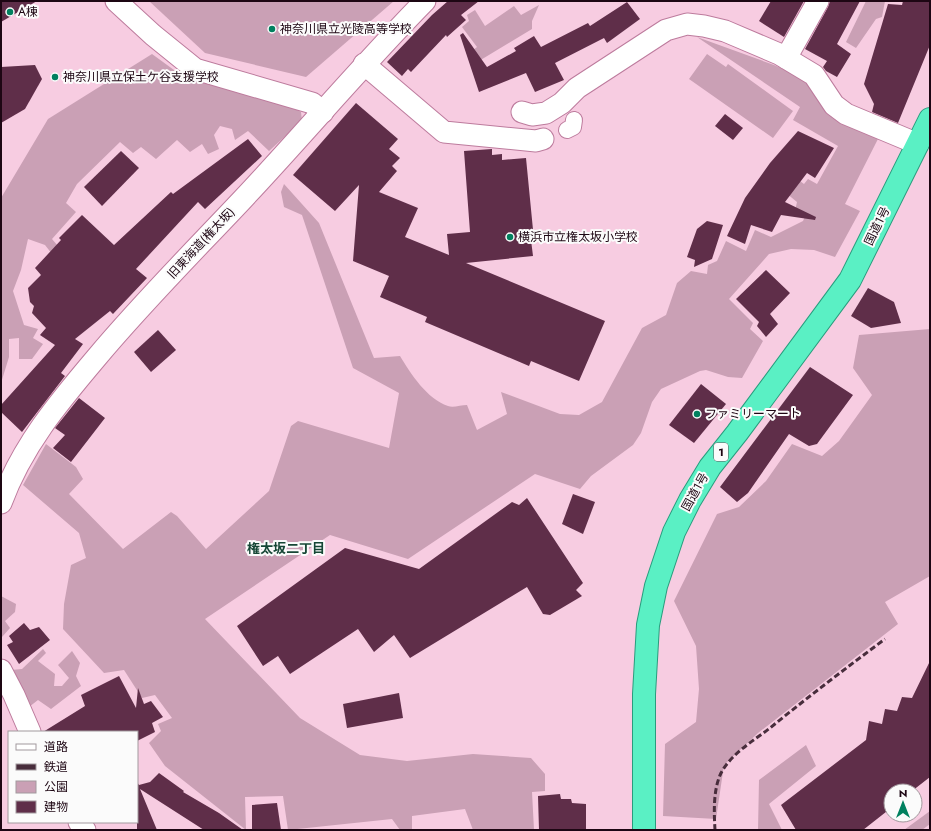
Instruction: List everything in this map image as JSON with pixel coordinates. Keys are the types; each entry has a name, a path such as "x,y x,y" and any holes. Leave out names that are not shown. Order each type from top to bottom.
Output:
{"highway":[{"name":"国道1号","path":"644,830 644,694 648,626 656,586 674,532 690,500 710,467 737,433 850,280 925,135"}],"street":[{"path":"116,1 153,35 195,70 312,103 323,112"},
{"name":"旧東海道(権太坂)","path":"1,503 24,452 54,407 119,330 323,112 364,64 425,1"},
{"path":"786,58 818,1"},
{"path":"522,112 532,115 546,113 562,103 574,110 666,30 687,24 725,31 751,40 786,58 814,74 834,105 846,114 925,135"},
{"path":"364,64 444,132 536,141 543,139"},
{"path":"1,670 30,731"}],"green space":[{"name":"神奈川県立光陵高等学校","path":"149,1 394,1 306,77 205,53"},
{"path":"866,1 885,1 882,17 876,19 856,48 846,42"},
{"path":"539,5 532,21 532,29 474,64 468,54 477,47 462,27 469,21 467,15 475,10 485,26 514,6 521,15"},
{"path":"697,37 774,65 815,84 880,135 845,204 860,211 835,257 814,250 791,249 769,254 729,299 753,323 750,329 763,341 742,378 728,377 706,370 700,371 661,389 652,402 641,433 633,445 591,476 580,489 535,474 408,559 330,535 205,619 300,718 360,755 407,761 473,754 531,758 545,774 545,791 532,792 534,830 473,830 465,809 412,816 412,830 400,830 392,819 288,830 283,796 245,797 246,830 165,766 149,743 161,731 158,724 172,718 155,695 142,698 124,670 104,673 63,629 64,604 71,565 86,558 79,533 23,485 46,444 76,467 83,479 69,494 123,549 171,512 177,516 206,549 269,491 291,426 298,421 389,448 399,393 353,368 302,215 284,207 281,192 284,184 319,223 374,358 400,356 414,378 433,398 450,407 467,405 477,430 507,414 501,392 560,414 579,415 602,402 642,328 666,315 677,283 691,271 707,274 708,265 717,261 726,241 746,251 755,230 771,237 803,221 806,214 795,211 797,202 786,193 796,178 804,184 808,179 817,184 838,146 793,120 800,107"},
{"path":"152,54 185,78 267,94 301,112 302,121 269,151 248,131 235,140 232,129 220,126 214,135 219,149 208,154 202,144 190,152 177,140 156,159 141,147 133,153 120,142 77,184 66,203 76,212 52,239 70,260 63,268 45,245 28,239 21,270 13,291 24,325 38,329 33,338 43,344 32,359 19,359 19,338 9,339 9,357 1,383 1,198 48,119"},
{"path":"707,54 726,67 728,64 793,111 773,138 689,79"},
{"path":"930,329 930,576 885,602 898,624 758,733 724,765 716,819 663,816 665,744 696,722 699,689 696,646 674,601 717,514 739,507 766,481 792,444 822,456 839,441 872,395 853,368 859,335"},
{"path":"1,596 16,604 15,612 5,621 10,628 2,637"},
{"path":"43,649 46,653 38,661 55,674 54,686 62,686 69,678 58,665 72,651 80,663 76,676 81,686 51,709 38,700 29,707 11,670 22,669"},
{"path":"806,745 816,766 769,804 782,830 758,830 759,780"},
{"path":"930,811 930,824 922,830 904,830 914,823 923,823 923,816"}],"building":[{"name":"A棟","path":"1,1 37,1 1,22"},
{"path":"448,1 479,1 461,15 466,20 447,37 446,35 411,72 408,69 402,76 387,62 432,15"},
{"path":"771,1 804,1 784,37 759,21"},
{"path":"830,1 860,1 837,44 851,54 837,77 826,71 823,67 827,61 805,49"},
{"path":"903,1 930,1 930,45 898,123 872,112 874,104 864,84 888,4 902,5"},
{"path":"627,2 640,19 607,43 604,38 555,63 564,80 535,92 526,73 479,92 460,35 463,33 487,67 516,51 514,48 534,36 541,47 588,23 590,26"},
{"path":"35,65 42,79 25,109 1,123 1,67"},
{"path":"356,103 398,139 389,149 400,158 392,166 397,171 379,192 418,208 405,237 449,255 447,234 470,232 464,151 492,149 492,155 502,154 502,160 526,158 534,240 531,240 533,256 466,263 605,321 579,381 531,361 529,366 425,322 427,317 380,297 389,276 353,261 359,185 335,211 293,175"},
{"path":"725,114 743,128 733,140 715,126"},
{"path":"798,131 834,148 815,178 807,173 785,202 816,217 815,220 781,215 772,232 751,225 745,244 727,236 745,198 770,163"},
{"path":"248,139 262,156 205,209 198,202 136,269 147,278 113,314 110,311 75,339 83,344 61,373 65,376 22,432 1,412 1,405 55,345 40,335 46,328 32,313 34,306 30,302 28,288 41,275 35,268 61,240 59,238 82,215 114,245 171,192 173,194"},
{"path":"121,151 139,168 102,206 84,187"},
{"path":"707,221 723,225 712,259 694,267 695,260 687,257 697,229"},
{"path":"766,270 790,293 770,314 778,324 766,337 757,326 759,322 736,299"},
{"path":"868,288 894,302 901,323 871,328 851,316"},
{"path":"158,330 176,350 151,372 134,352"},
{"path":"810,367 853,395 817,444 809,446 789,434 748,493 737,502 720,487"},
{"name":"ファミリーマート","path":"701,384 726,404 694,443 669,425"},
{"path":"79,398 105,418 71,462 53,448 65,435 55,428"},
{"path":"573,494 595,502 583,534 562,524"},
{"path":"527,498 583,583 576,590 582,596 550,615 543,614 527,587 410,658 394,635 374,652 358,629 290,674 278,656 263,666 237,626 345,548 419,569 512,502 519,505"},
{"path":"24,623 30,630 39,627 50,640 19,664 7,645 13,642 9,636"},
{"path":"930,661 930,777 922,783 883,783 883,814 863,830 796,830 781,805 866,740 869,721 882,724 885,709 897,711 902,697 912,698"},
{"path":"119,676 136,708 138,688 144,704 151,701 163,717 152,723 155,732 138,740 138,731 45,731 85,706 81,695"},
{"path":"399,693 403,718 347,728 343,704"},
{"path":"159,773 184,791 183,792 219,813 243,830 204,830 140,789 157,830 137,830 138,784 139,785 150,782"},
{"path":"560,794 561,799 571,799 572,803 586,804 586,830 539,830 538,796"},
{"path":"277,803 281,830 252,830 252,805"}],"railway":[{"path":"715,830 715,794 721,773 730,760 885,639"}],"place":[{"name":"A棟","path":"10,12"},
{"name":"神奈川県立光陵高等学校","path":"272,29"},
{"name":"神奈川県立保土ケ谷支援学校","path":"55,77"},
{"name":"横浜市立権太坂小学校","path":"510,237"},
{"name":"ファミリーマート","path":"697,414"}],"district":[{"name":"権太坂二丁目","path":"286,548"}]}
